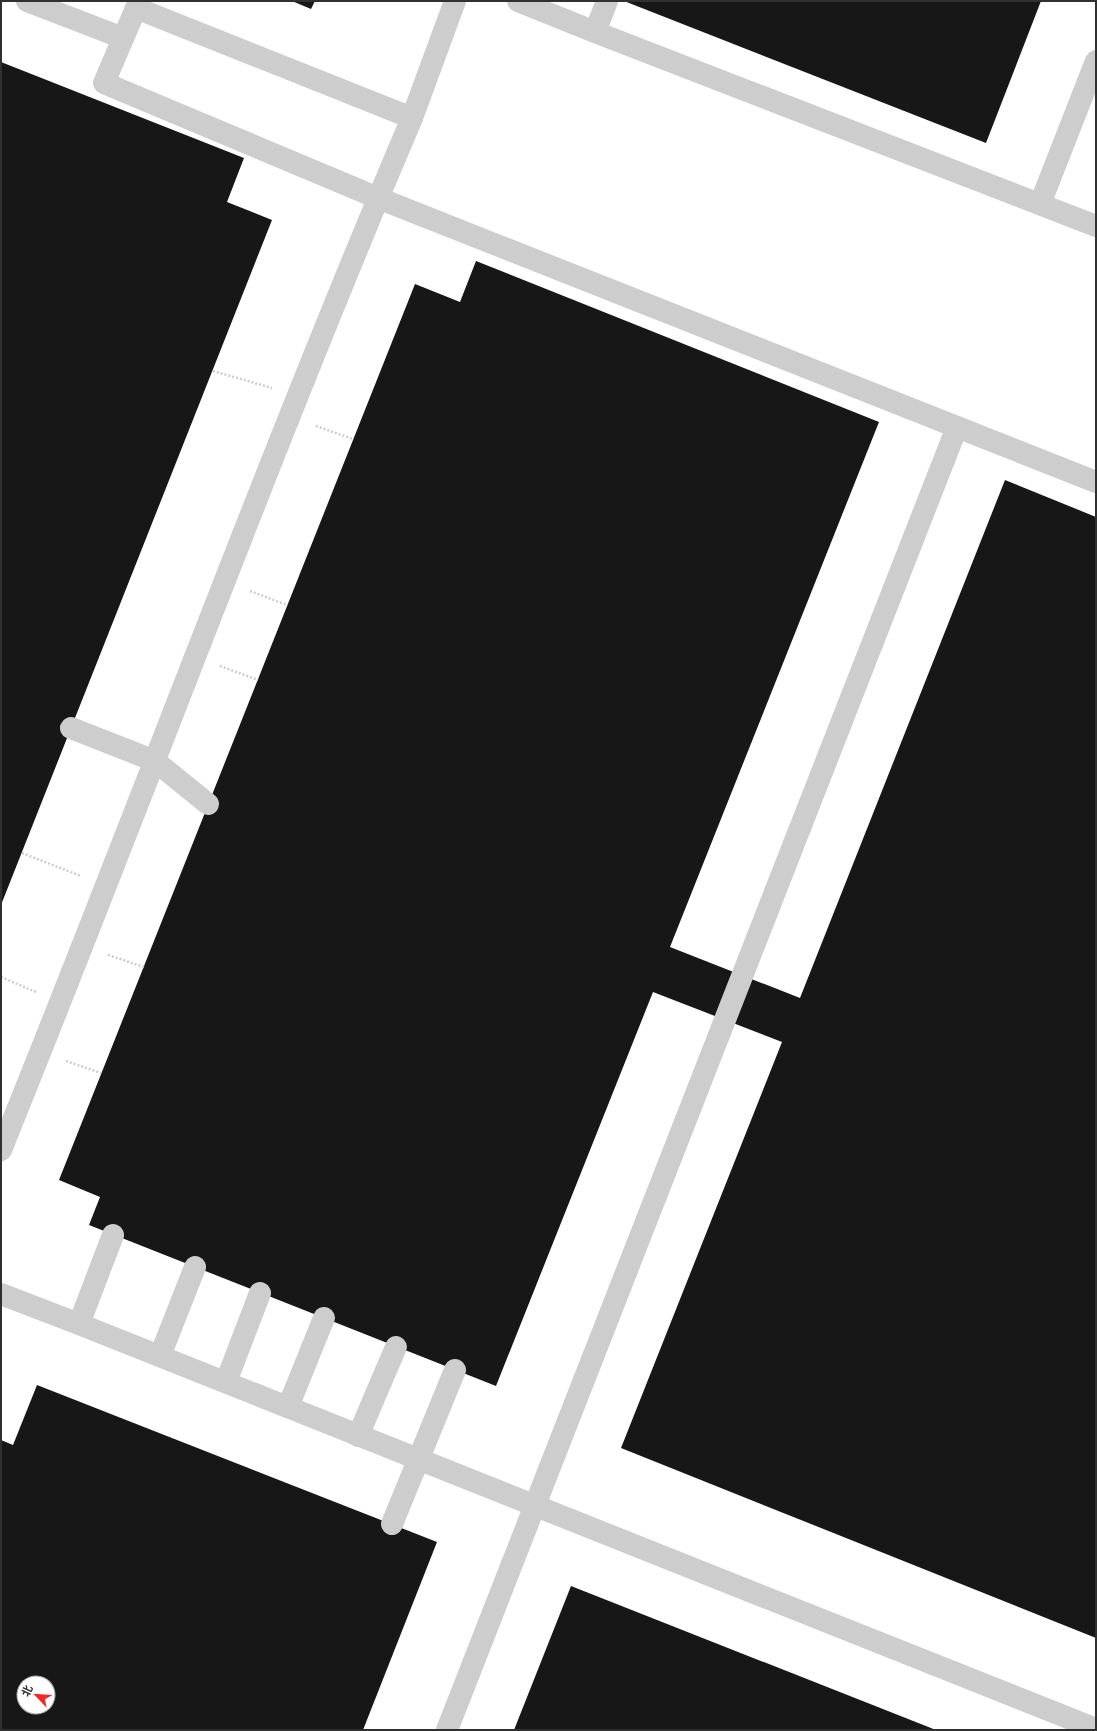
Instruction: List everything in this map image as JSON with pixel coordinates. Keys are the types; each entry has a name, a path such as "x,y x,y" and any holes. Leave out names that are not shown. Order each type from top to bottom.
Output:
{"lane":[{"path":"27,1 124,38"},
{"path":"1,1150 41,1052 289,417 412,118 455,1"},
{"path":"518,1 1096,226"},
{"path":"595,32 607,1"},
{"path":"412,118 134,4 124,38 101,92 378,198 1096,482"},
{"path":"1040,204 1096,61"},
{"path":"447,1730 957,427"},
{"path":"71,728 155,761 208,804"},
{"path":"79,1324 113,1235"},
{"path":"160,1356 195,1267"},
{"path":"226,1382 260,1293"},
{"path":"1,1294 226,1382 358,1436 1096,1729"},
{"path":"288,1407 324,1318"},
{"path":"358,1436 396,1347"},
{"path":"392,1524 455,1370"}],"path":[{"path":"213,371 299,395"},
{"path":"289,417 353,439"},
{"path":"225,581 287,605"},
{"path":"195,657 258,680"},
{"path":"22,853 106,886"},
{"path":"82,946 144,967"},
{"path":"1,977 60,1002"},
{"path":"41,1052 101,1073"}],"building":[{"path":"292,1 315,1 311,9"},
{"path":"624,1 1041,1 986,143"},
{"path":"1,62 244,158 227,202 272,220 1,905"},
{"path":"476,261 879,422 670,947 800,998 1005,480 1096,517 1096,1638 621,1448 782,1042 653,992 496,1386 89,1225 100,1197 59,1180 415,284 460,302"},
{"path":"37,1385 437,1542 363,1730 1,1730 1,1440 13,1445"},
{"path":"571,1586 936,1730 514,1730"}]}
